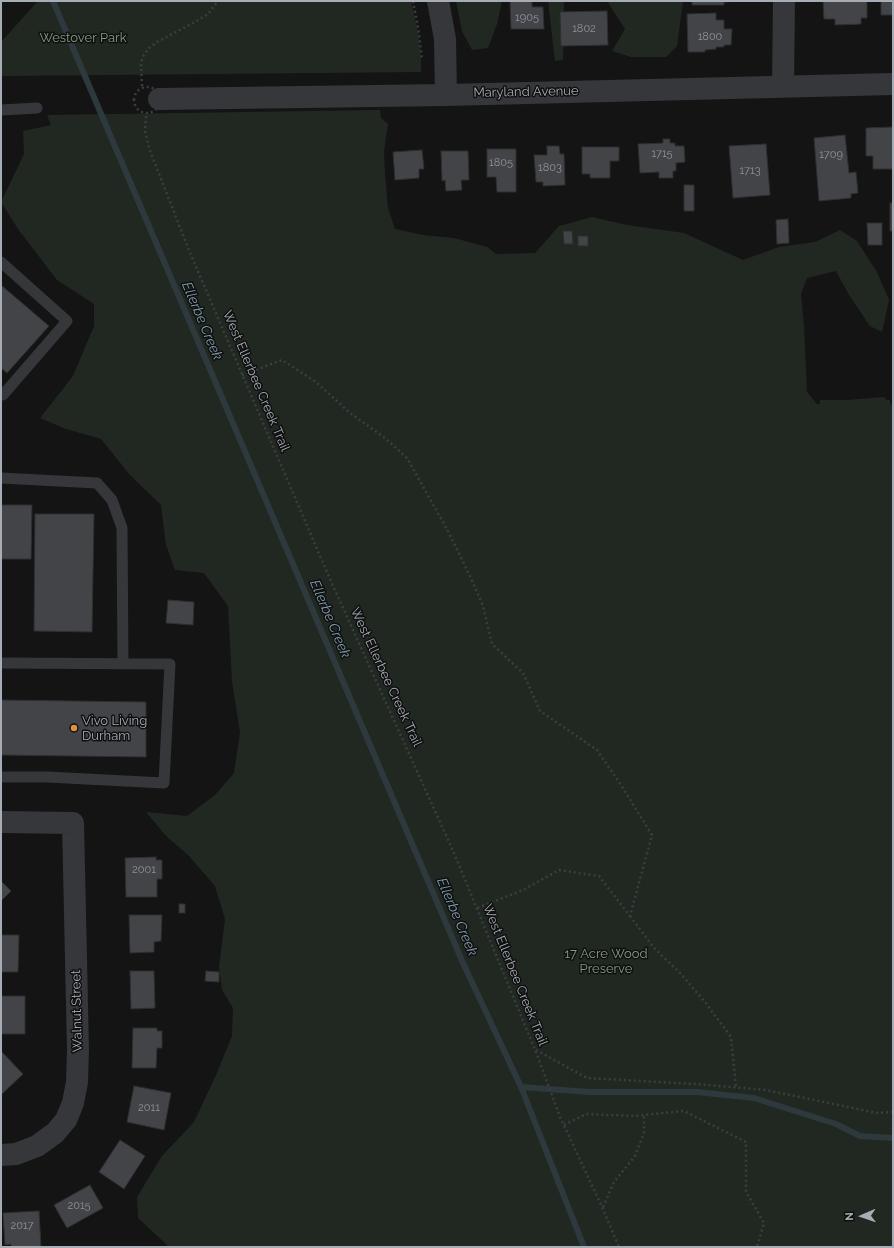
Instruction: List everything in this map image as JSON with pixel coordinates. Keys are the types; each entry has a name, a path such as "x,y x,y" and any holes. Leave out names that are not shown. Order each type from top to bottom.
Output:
{"street":[{"path":"438,1 445,39 446,94"},
{"path":"783,86 784,1"},
{"name":"Maryland Avenue","path":"149,100 893,84"},
{"name":"Walnut Street","path":"1,822 73,823 78,1050 77,1082 73,1103 66,1120 55,1133 37,1146 16,1154 1,1155"}],"lane":[{"path":"1,110 37,108"},
{"path":"1,262 67,321 3,395 1,393"},
{"path":"1,478 97,483 112,500 122,528 124,664"},
{"path":"1,663 170,664 164,783 47,777 1,777"}],"path":[{"name":"West Ellerbee Creek Trail","path":"218,1 208,14 157,42 149,48 142,58 140,66 149,100 145,119 145,131 149,148 188,248 242,375 329,577 454,854 538,1057 560,1117 619,1247"},
{"path":"413,1 422,61 423,95"},
{"path":"242,375 282,360 316,382 350,414 385,438 407,458 449,533 470,576 483,606 492,644 524,673 540,712 597,750 652,835 630,916"},
{"path":"477,908 523,890 558,870 599,876 654,948 681,974 705,1002 731,1037 736,1087"},
{"path":"535,1050 587,1078 766,1090 877,1113 893,1112"},
{"path":"564,1125 586,1114 634,1116 684,1111 746,1142 746,1192 764,1223 757,1247"},
{"path":"602,1207 614,1182 635,1156 644,1133 644,1115"}],"green space":[{"name":"Westover Park","path":"38,1 411,1 418,32 421,72 1,76 1,42"},
{"path":"456,1 502,1 497,24 488,48 472,50 462,31"},
{"path":"548,1 564,1 563,60 555,61"},
{"path":"607,1 683,1 677,46 666,57 631,57 612,51 625,29"},
{"name":"17 Acre Wood Preserve","path":"380,110 381,118 388,124 384,151 385,174 388,208 395,229 423,235 454,238 487,247 496,254 535,253 559,226 592,217 627,225 684,233 743,260 779,247 815,242 840,230 857,241 877,272 889,300 882,332 870,326 849,295 836,271 807,278 801,294 807,392 817,404 820,404 820,400 848,400 884,397 887,400 890,400 893,407 893,1247 168,1247 138,1218 137,1197 162,1156 194,1122 232,1036 233,1008 222,990 219,967 225,919 215,886 188,855 166,836 146,812 187,816 215,795 234,773 240,732 232,682 228,606 204,573 175,570 166,545 161,505 130,475 101,439 66,429 40,418 73,376 94,326 94,304 57,280 18,229 1,202 24,154 23,131 51,125 47,115"}],"building":[{"path":"510,1 532,1 532,7 543,7 544,29 511,29"},
{"path":"692,1 729,2 724,2 724,5 692,5"},
{"path":"823,1 867,1 867,18 861,18 861,24 835,25 835,19 824,19"},
{"path":"881,1 893,1 893,15 881,15"},
{"path":"607,11 608,45 561,46 560,12"},
{"path":"716,13 716,20 724,20 724,29 732,29 731,45 716,47 716,49 705,50 705,52 688,52 687,14"},
{"path":"893,127 893,169 873,169 873,156 866,156 866,128"},
{"path":"845,135 849,173 856,172 858,193 851,194 851,198 819,201 814,138"},
{"path":"663,139 670,139 670,143 675,143 675,146 684,146 685,162 676,163 676,171 673,171 673,178 659,178 659,172 640,173 638,144 663,143"},
{"path":"766,144 770,195 733,198 729,146"},
{"path":"547,146 559,146 560,154 564,154 565,185 543,186 543,182 536,182 534,155 547,155"},
{"path":"582,147 619,147 619,161 610,161 610,178 590,178 590,174 582,174"},
{"path":"487,149 516,149 516,192 497,192 496,177 487,177"},
{"path":"422,150 424,169 419,169 419,178 395,180 393,152"},
{"path":"441,151 468,151 469,180 461,180 462,190 446,191 445,180 442,181"},
{"path":"684,185 694,185 694,211 684,211"},
{"path":"890,203 893,203 893,231 890,231"},
{"path":"788,219 789,243 777,244 776,220"},
{"path":"867,223 882,223 882,245 868,245"},
{"path":"563,231 572,231 573,244 564,244"},
{"path":"578,236 588,236 588,246 578,246"},
{"path":"1,285 49,326 7,373 1,368"},
{"path":"1,505 32,505 31,559 1,559"},
{"path":"35,514 94,514 92,632 34,631"},
{"path":"168,600 194,602 193,625 166,623"},
{"name":"Vivo Living Durham","path":"1,700 146,702 146,757 1,755"},
{"path":"156,857 156,860 162,860 162,879 157,879 157,897 126,897 125,858"},
{"path":"1,881 11,891 1,901"},
{"path":"179,904 185,904 185,913 179,913"},
{"path":"129,915 162,915 161,941 154,942 154,952 130,953"},
{"path":"1,935 19,935 18,972 1,972"},
{"path":"130,971 154,971 155,1008 131,1009"},
{"path":"206,971 219,972 219,982 205,981"},
{"path":"1,996 25,996 25,1034 1,1034"},
{"path":"133,1028 157,1028 157,1031 162,1031 162,1048 157,1048 156,1068 132,1068"},
{"path":"1,1051 23,1074 1,1095"},
{"path":"134,1086 171,1093 164,1130 127,1122"},
{"path":"120,1140 145,1156 124,1189 99,1172"},
{"path":"90,1185 103,1208 67,1228 54,1205"},
{"path":"39,1211 41,1247 11,1247 11,1244 5,1245 3,1213"}],"waterway":[{"name":"Ellerbe Creek","path":"53,1 463,963 521,1087 584,1247"},
{"path":"521,1087 589,1092 697,1092 754,1098 836,1124 860,1136 893,1138"}],"place":[{"name":"Vivo Living Durham","path":"74,728"}]}
